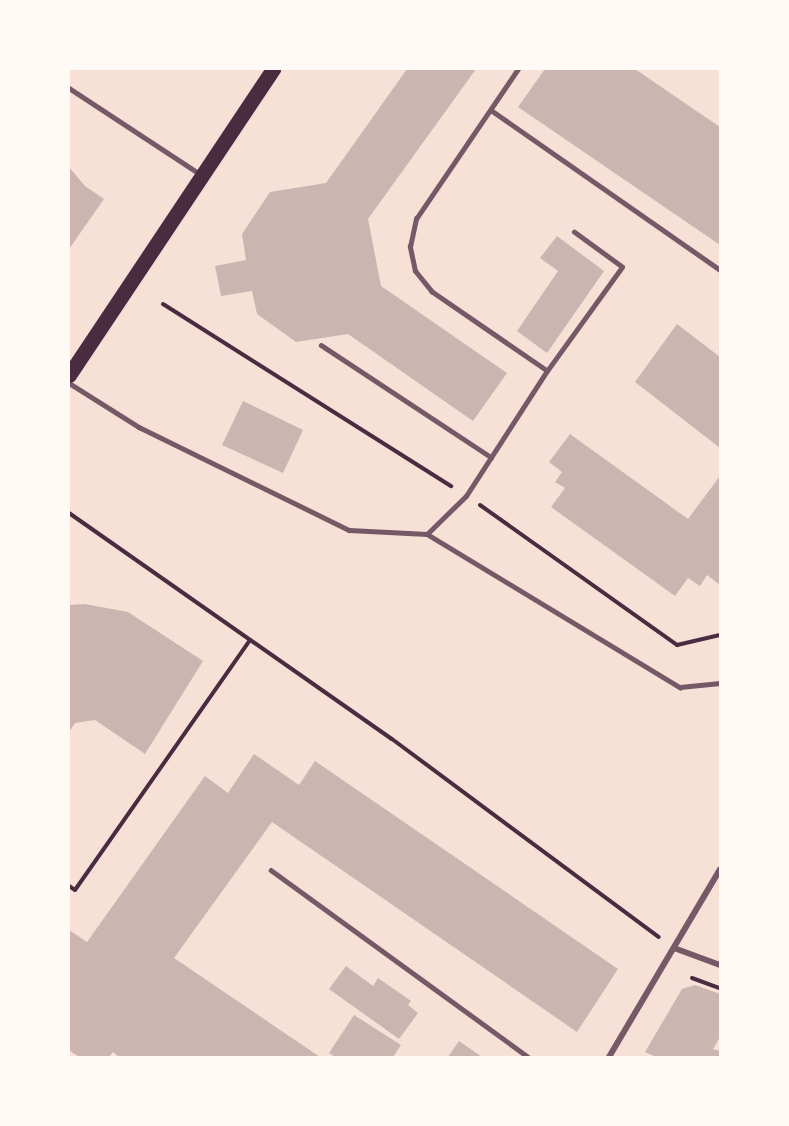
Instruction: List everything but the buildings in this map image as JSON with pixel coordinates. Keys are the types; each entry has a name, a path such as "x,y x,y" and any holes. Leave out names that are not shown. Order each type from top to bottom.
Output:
{"main road":[{"path":"69,375 273,69"}],"street":[{"path":"609,1057 720,869"},
{"path":"674,948 720,965"}],"lane":[{"path":"518,69 416,219 411,258 415,271 432,292 547,371"},
{"path":"69,88 202,175"},
{"path":"491,110 720,270"},
{"path":"427,534 466,496 547,371 622,267 574,232"},
{"path":"321,345 491,457"},
{"path":"69,383 139,427 349,530 427,534 680,687 720,683"},
{"path":"271,870 528,1057"}],"path":[{"path":"163,304 466,496 677,645 720,635"},
{"path":"69,513 392,739 674,948"},
{"path":"69,886 75,890 250,639"},
{"path":"692,978 720,987"}]}
